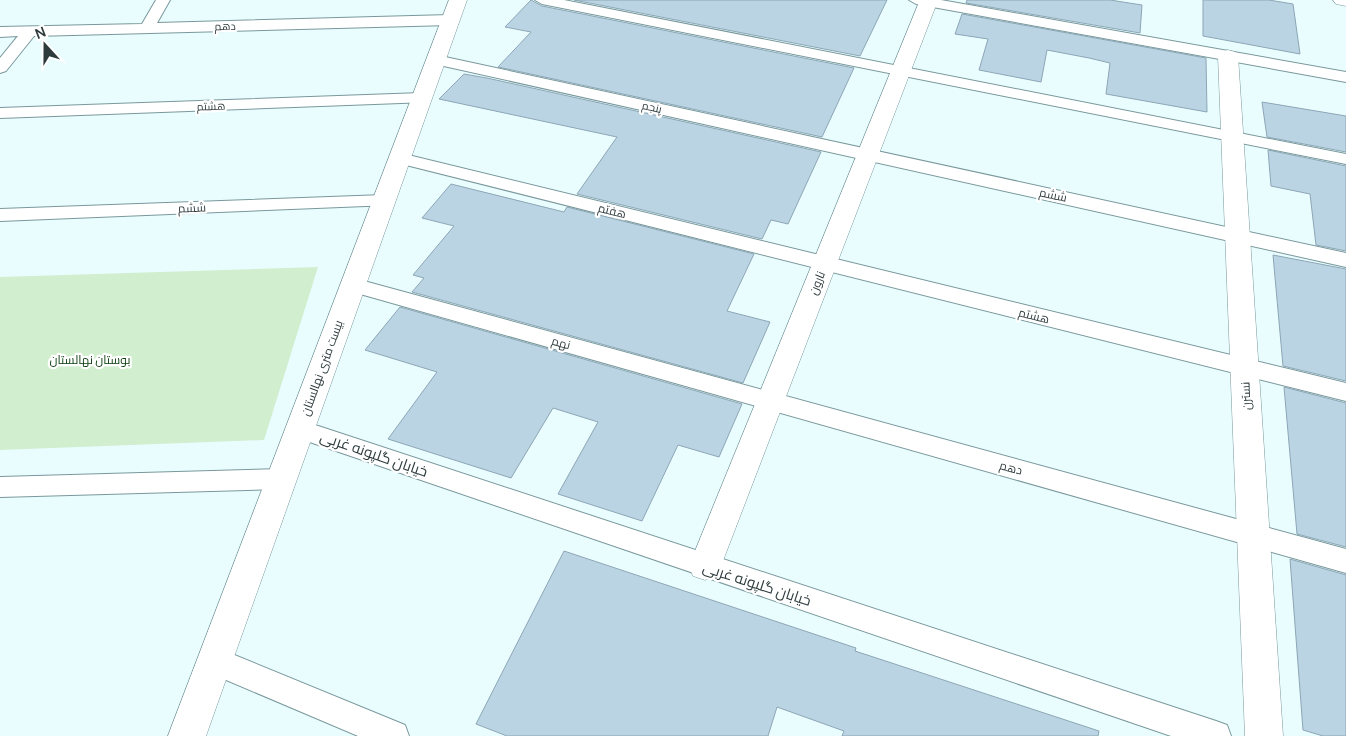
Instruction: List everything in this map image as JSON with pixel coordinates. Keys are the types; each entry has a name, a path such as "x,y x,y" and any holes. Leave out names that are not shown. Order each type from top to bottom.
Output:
{"street":[{"path":"147,28 163,0"},
{"path":"542,0 1346,159"},
{"path":"1342,0 1346,1"},
{"path":"924,1 1346,77"},
{"name":"نارون","path":"705,566 901,71 924,1"},
{"name":"دهم","path":"0,32 147,28 454,10"},
{"name":"بیست متری نهالستان","path":"187,736 454,10"},
{"path":"0,68 29,32"},
{"name":"نسترن","path":"1228,56 1264,736"},
{"name":"پنجم","path":"436,60 868,155"},
{"name":"هشتم","path":"0,114 422,98"},
{"name":"ششم","path":"868,155 1237,235"},
{"name":"هفتم","path":"400,158 824,264"},
{"name":"ششم","path":"0,215 384,201"},
{"path":"1237,235 1346,260"},
{"name":"هشتم","path":"824,264 1244,368"},
{"name":"نهم","path":"353,285 770,402"},
{"path":"1244,368 1346,392"},
{"name":"دهم","path":"770,402 1253,535"},
{"name":"خیابان گلپونه غربی","path":"300,430 1216,736"},
{"path":"0,487 282,479"},
{"path":"1253,535 1346,561"},
{"path":"215,661 394,736"}],"green space":[{"name":"بوستان نهالستان","path":"318,267 264,440 0,450 0,277"}],"building":[{"path":"531,0 542,6 854,68 822,137 498,67 531,32 505,27"},
{"path":"574,0 887,0 860,56"},
{"path":"967,0 1110,0 1142,5 1140,33 966,3"},
{"path":"1203,0 1269,0 1293,4 1300,54 1203,36"},
{"path":"962,14 1206,58 1207,112 1106,94 1110,63 1047,50 1041,82 979,70 988,39 955,34"},
{"path":"464,74 821,152 788,224 771,220 762,239 577,194 617,137 439,99"},
{"path":"1262,102 1346,116 1346,152 1267,137"},
{"path":"1268,150 1346,166 1346,251 1316,245 1310,194 1271,186"},
{"path":"451,184 564,212 567,207 754,254 727,311 770,322 743,383 412,292 424,278 413,275 454,226 422,218"},
{"path":"1273,255 1346,269 1346,381 1283,366"},
{"path":"400,307 742,404 719,457 678,445 642,521 558,494 598,422 553,408 511,478 388,439 437,372 365,350"},
{"path":"1284,387 1346,403 1346,547 1297,534"},
{"path":"564,551 856,648 855,651 1099,731 1098,736 842,736 844,731 777,707 768,736 507,736 476,724"},
{"path":"1290,559 1346,575 1346,736 1323,736 1303,730"}]}
